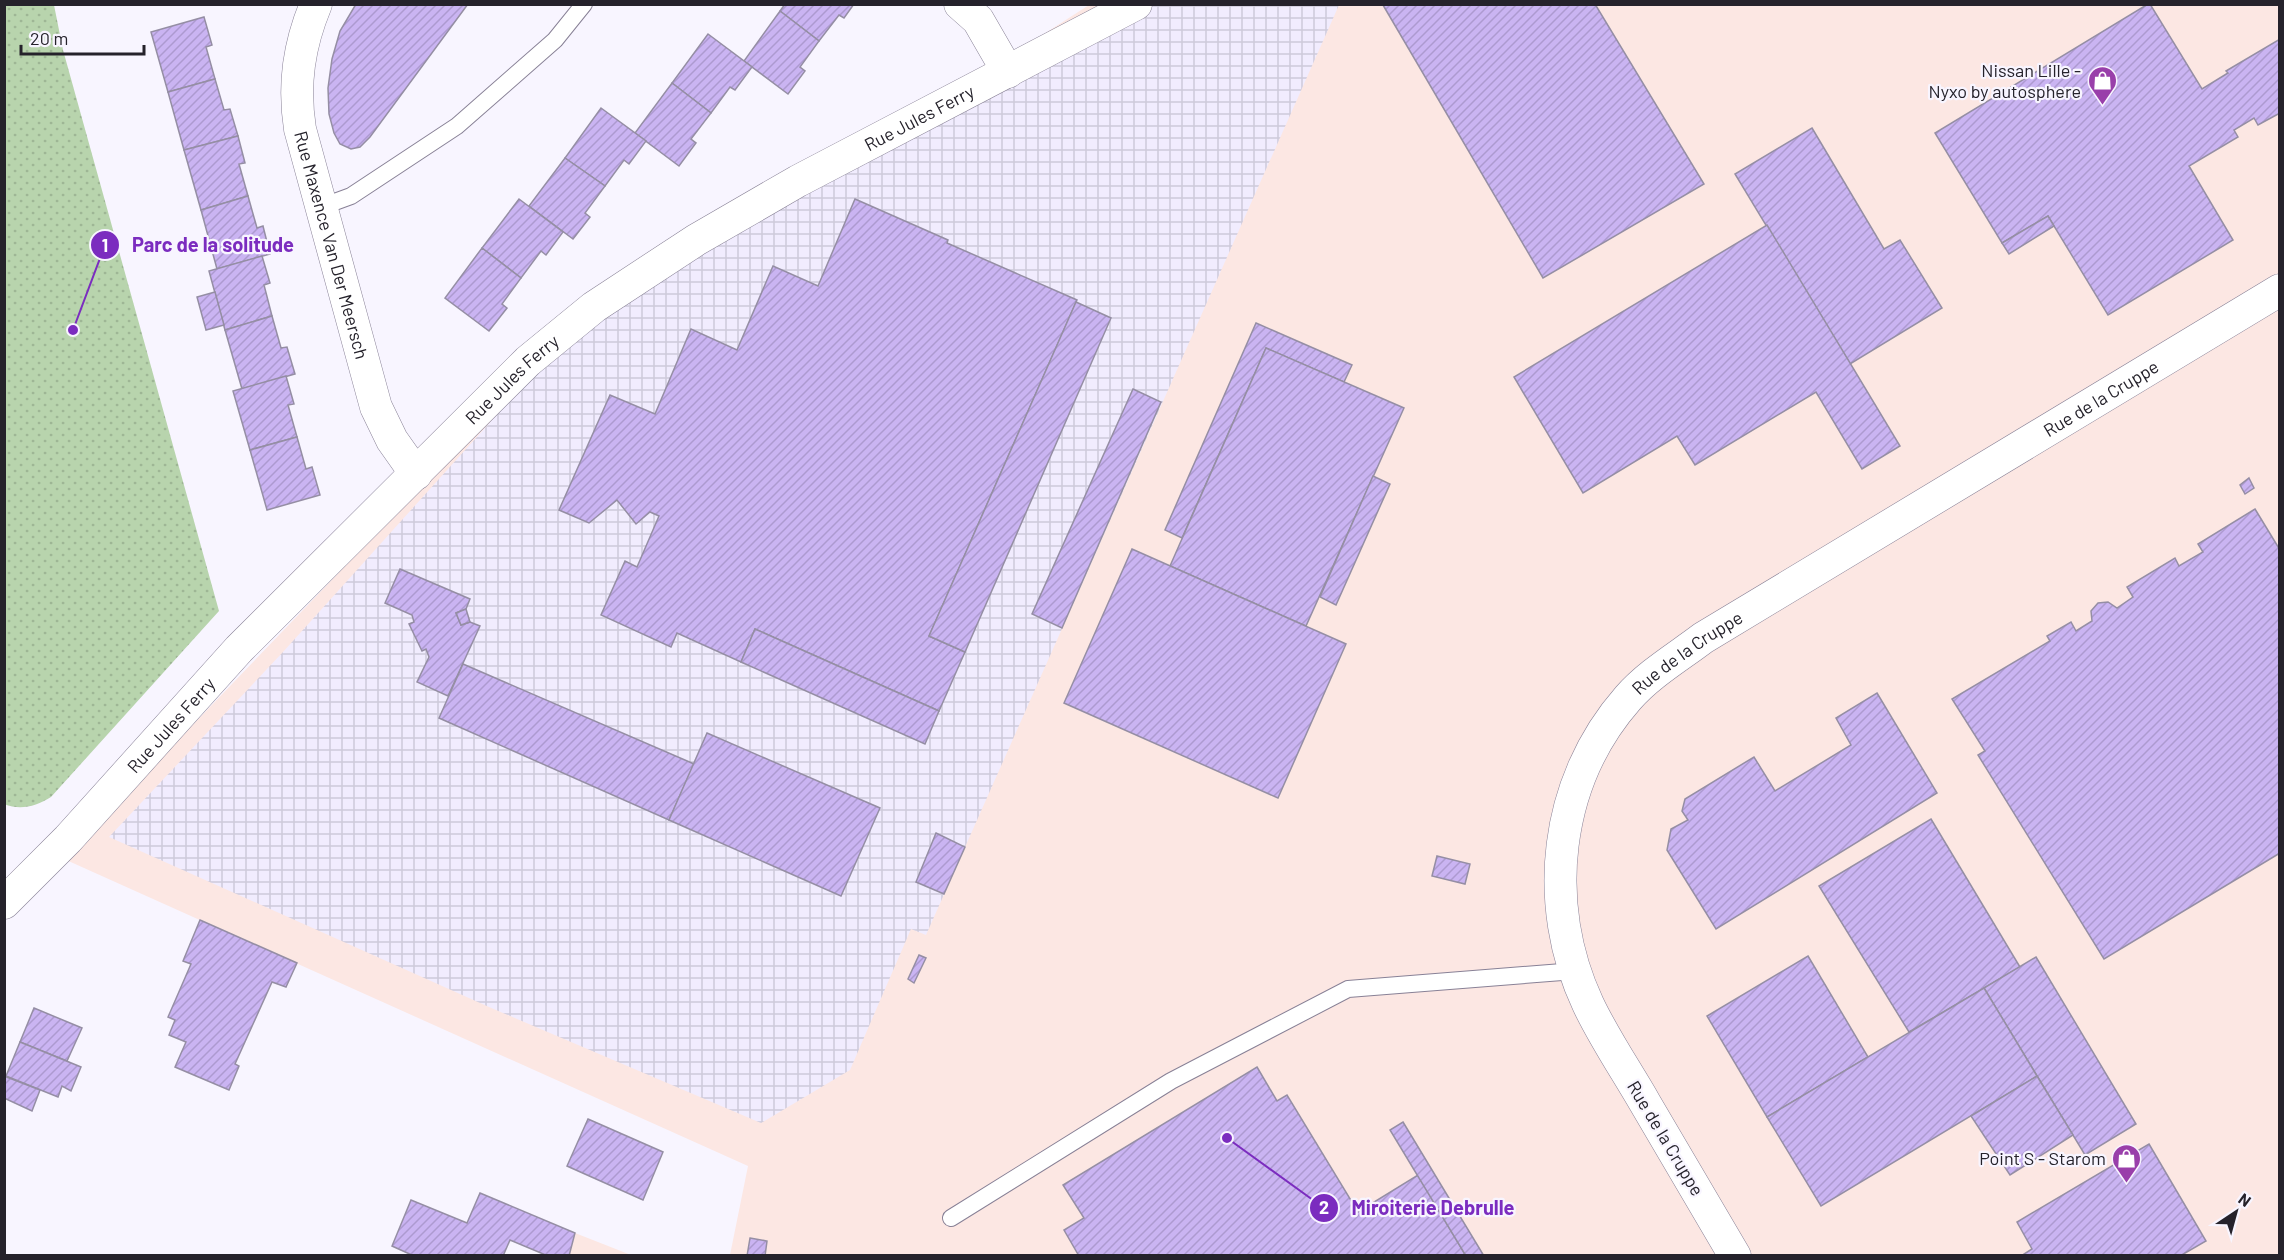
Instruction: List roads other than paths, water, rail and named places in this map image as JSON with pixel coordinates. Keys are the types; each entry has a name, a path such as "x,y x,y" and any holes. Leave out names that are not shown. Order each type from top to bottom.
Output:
{"street":[{"name":"Rue Maxence Van Der Meersch","path":"316,4 302,42 298,63 297,98 300,129 376,407 392,440 416,474"},
{"path":"960,4 978,20 1008,72"},
{"name":"Rue Jules Ferry","path":"10,884 68,839 238,649 528,362 594,308 696,240 798,181 1136,4"},
{"name":"Rue de la Cruppe","path":"1736,1256 1588,1005 1575,971 1563,927 1560,903 1562,847 1567,818 1585,762 1599,737 1630,696 1703,638 2280,290"}],"lane":[{"path":"321,207 351,196 457,126 555,40 584,4"},
{"path":"951,1218 1171,1081 1348,989 1575,971"}],"place":[{"name":"Nissan Lille - Nyxo by autosphere","path":"2102,106"},
{"name":"Parc de la solitude","path":"73,330"},
{"name":"Miroiterie Debrulle","path":"1227,1138"},
{"name":"Point S - Starom","path":"2127,1184"}]}
